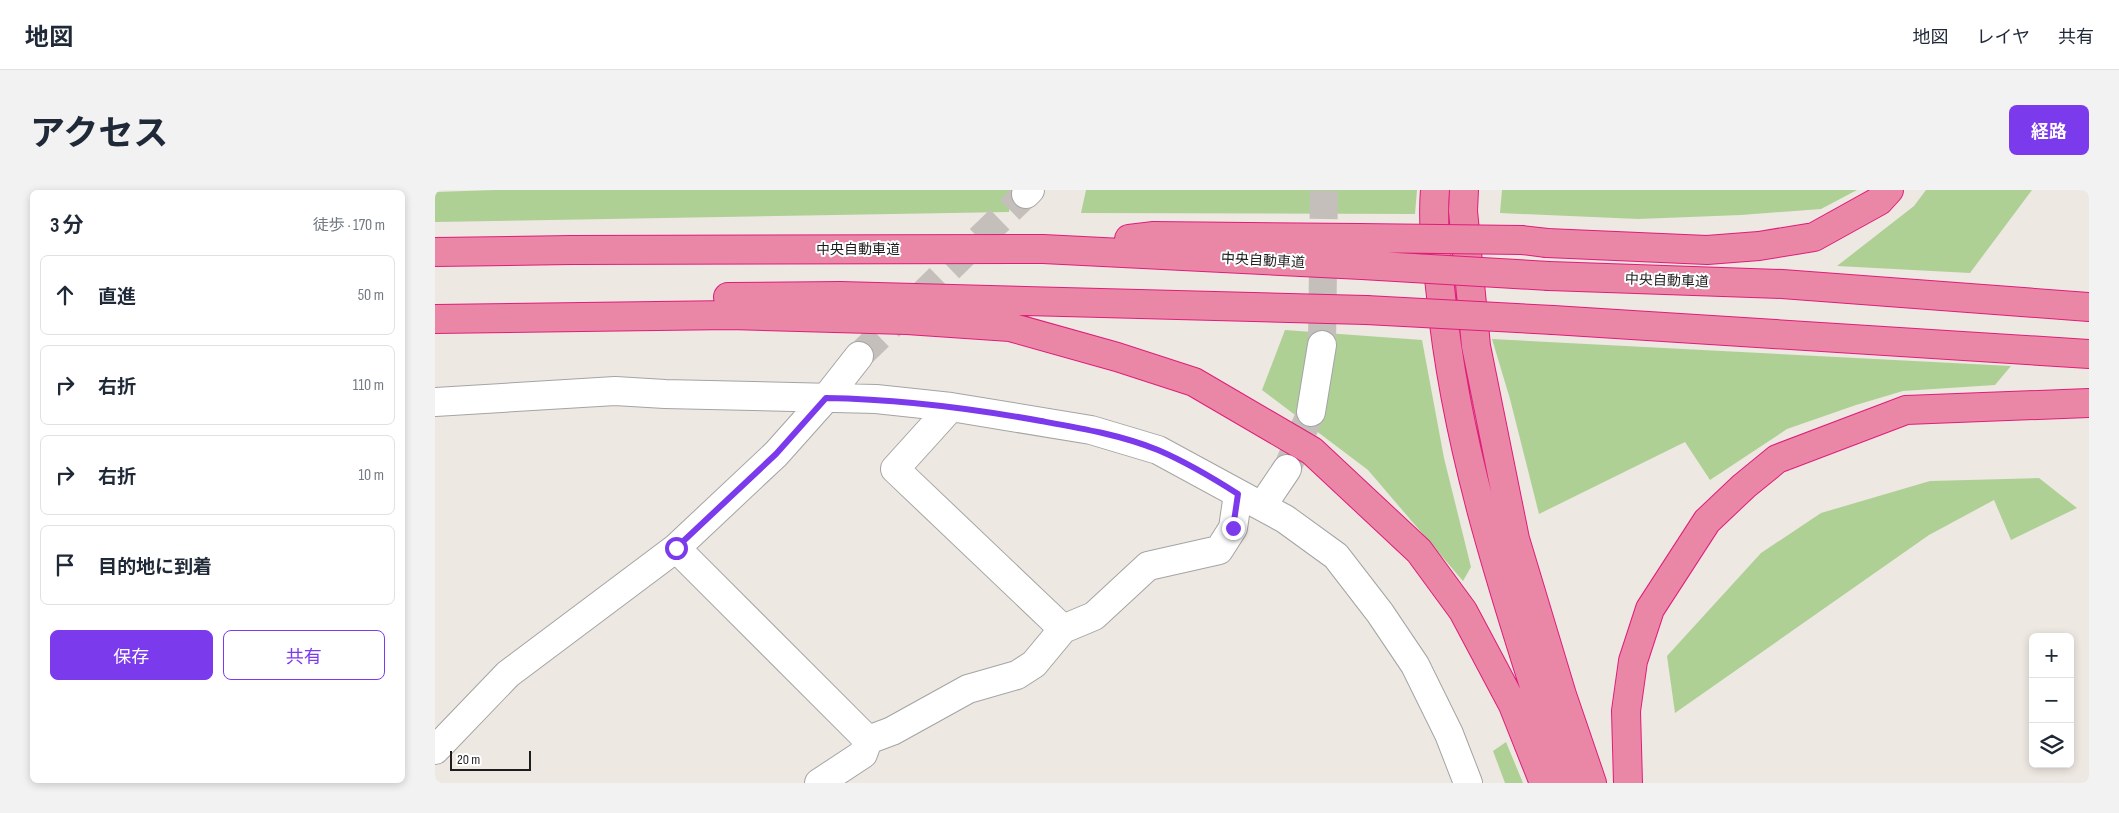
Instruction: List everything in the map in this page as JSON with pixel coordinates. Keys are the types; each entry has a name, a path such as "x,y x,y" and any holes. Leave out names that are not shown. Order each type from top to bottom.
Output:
{"highway":[{"path":"1435,190 1433,216 1446,348 1479,502 1565,783"},
{"path":"1464,190 1463,211 1476,346 1515,539 1592,783"},
{"path":"1043,249 1154,236 1522,240 1547,243 1707,250 1759,246 1814,237 1879,200 1889,190"},
{"name":"中央自動車道","path":"435,252 1043,249 1549,276 1782,284 2089,307"},
{"path":"435,302 840,296 1366,310 2089,354"},
{"path":"435,319 731,315 907,320 1010,327 1117,357 1194,382 1312,452 1419,551 1463,611 1513,705 1544,783"},
{"path":"1628,783 1626,711 1633,662 1650,609 1707,521 1743,486 1777,459 1906,410 2089,404"}],"street":[{"path":"1311,412 1322,344"},
{"path":"435,750 508,674 676,548 776,454 826,398 859,356"},
{"path":"435,402 615,391 876,399 951,407 1073,426 1111,435 1158,450 1209,476 1285,519 1336,556 1380,613 1415,665 1449,734 1468,783"},
{"path":"951,407 895,469 1063,629"},
{"path":"1263,506 1287,469"},
{"path":"819,783 863,754 868,740 892,731 968,689 1017,675 1034,664 1063,629 1094,616 1149,566 1219,550 1233,528 1238,494"},
{"path":"676,548 868,740"}],"green space":[{"path":"495,190 1011,190 1009,212 435,222 435,192"},
{"path":"1086,190 1417,190 1415,214 1081,213"},
{"path":"1502,190 1857,190 1821,209 1741,215 1638,219 1500,213"},
{"path":"1926,190 2032,190 1970,273 1837,266 1914,206"},
{"path":"1285,330 1422,340 1444,458 1471,567 1463,581 1368,470 1262,390"},
{"path":"1492,339 2011,366 1995,385 1903,391 1787,429 1710,480 1685,442 1539,514 1510,399"},
{"path":"2039,478 2077,508 2011,540 1994,500 1929,535 1675,713 1667,656 1761,553 1821,513 1930,481"},
{"path":"1506,742 1523,783 1505,783 1493,751"}],"tunnel":[{"path":"1322,345 1324,190"},
{"path":"859,356 1026,194"},
{"path":"1287,469 1311,412"}],"route":[{"path":"676,548 776,454 826,398 876,399 1020,417 1091,430 1158,450 1209,476 1238,494 1233,528"}]}
